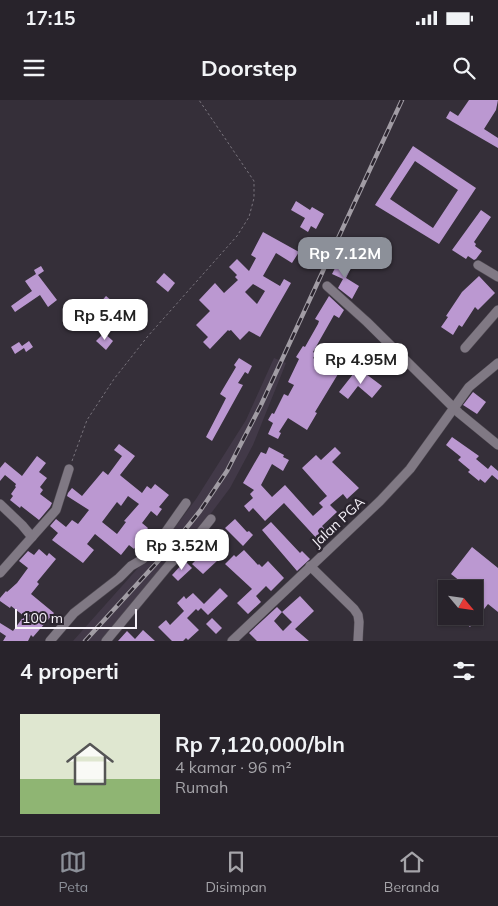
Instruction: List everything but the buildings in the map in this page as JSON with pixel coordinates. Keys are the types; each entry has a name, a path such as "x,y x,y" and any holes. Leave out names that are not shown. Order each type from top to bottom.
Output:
{"street":[{"path":"478,265 498,277"},
{"path":"326,286 367,322 451,410 498,445"},
{"path":"465,348 498,310"},
{"name":"Jalan PGA","path":"232,641 380,501 410,469 468,386 498,363"},
{"path":"0,573 56,510 69,468"},
{"path":"50,641 74,613 112,584 127,569 143,559 160,540 186,503"},
{"path":"0,504 32,537"},
{"path":"106,641 169,565 195,539 211,519"},
{"path":"310,566 358,615 358,641"}],"path":[{"path":"69,468 87,420 114,379 148,336 237,236 249,217 254,198 254,181 200,100"}],"shaded area":[{"path":"274,358 286,363 253,445 230,488 106,641 73,641 179,522 196,499 246,420"}],"railway":[{"path":"85,641 172,546 200,511 227,471 261,405 402,100"}]}
